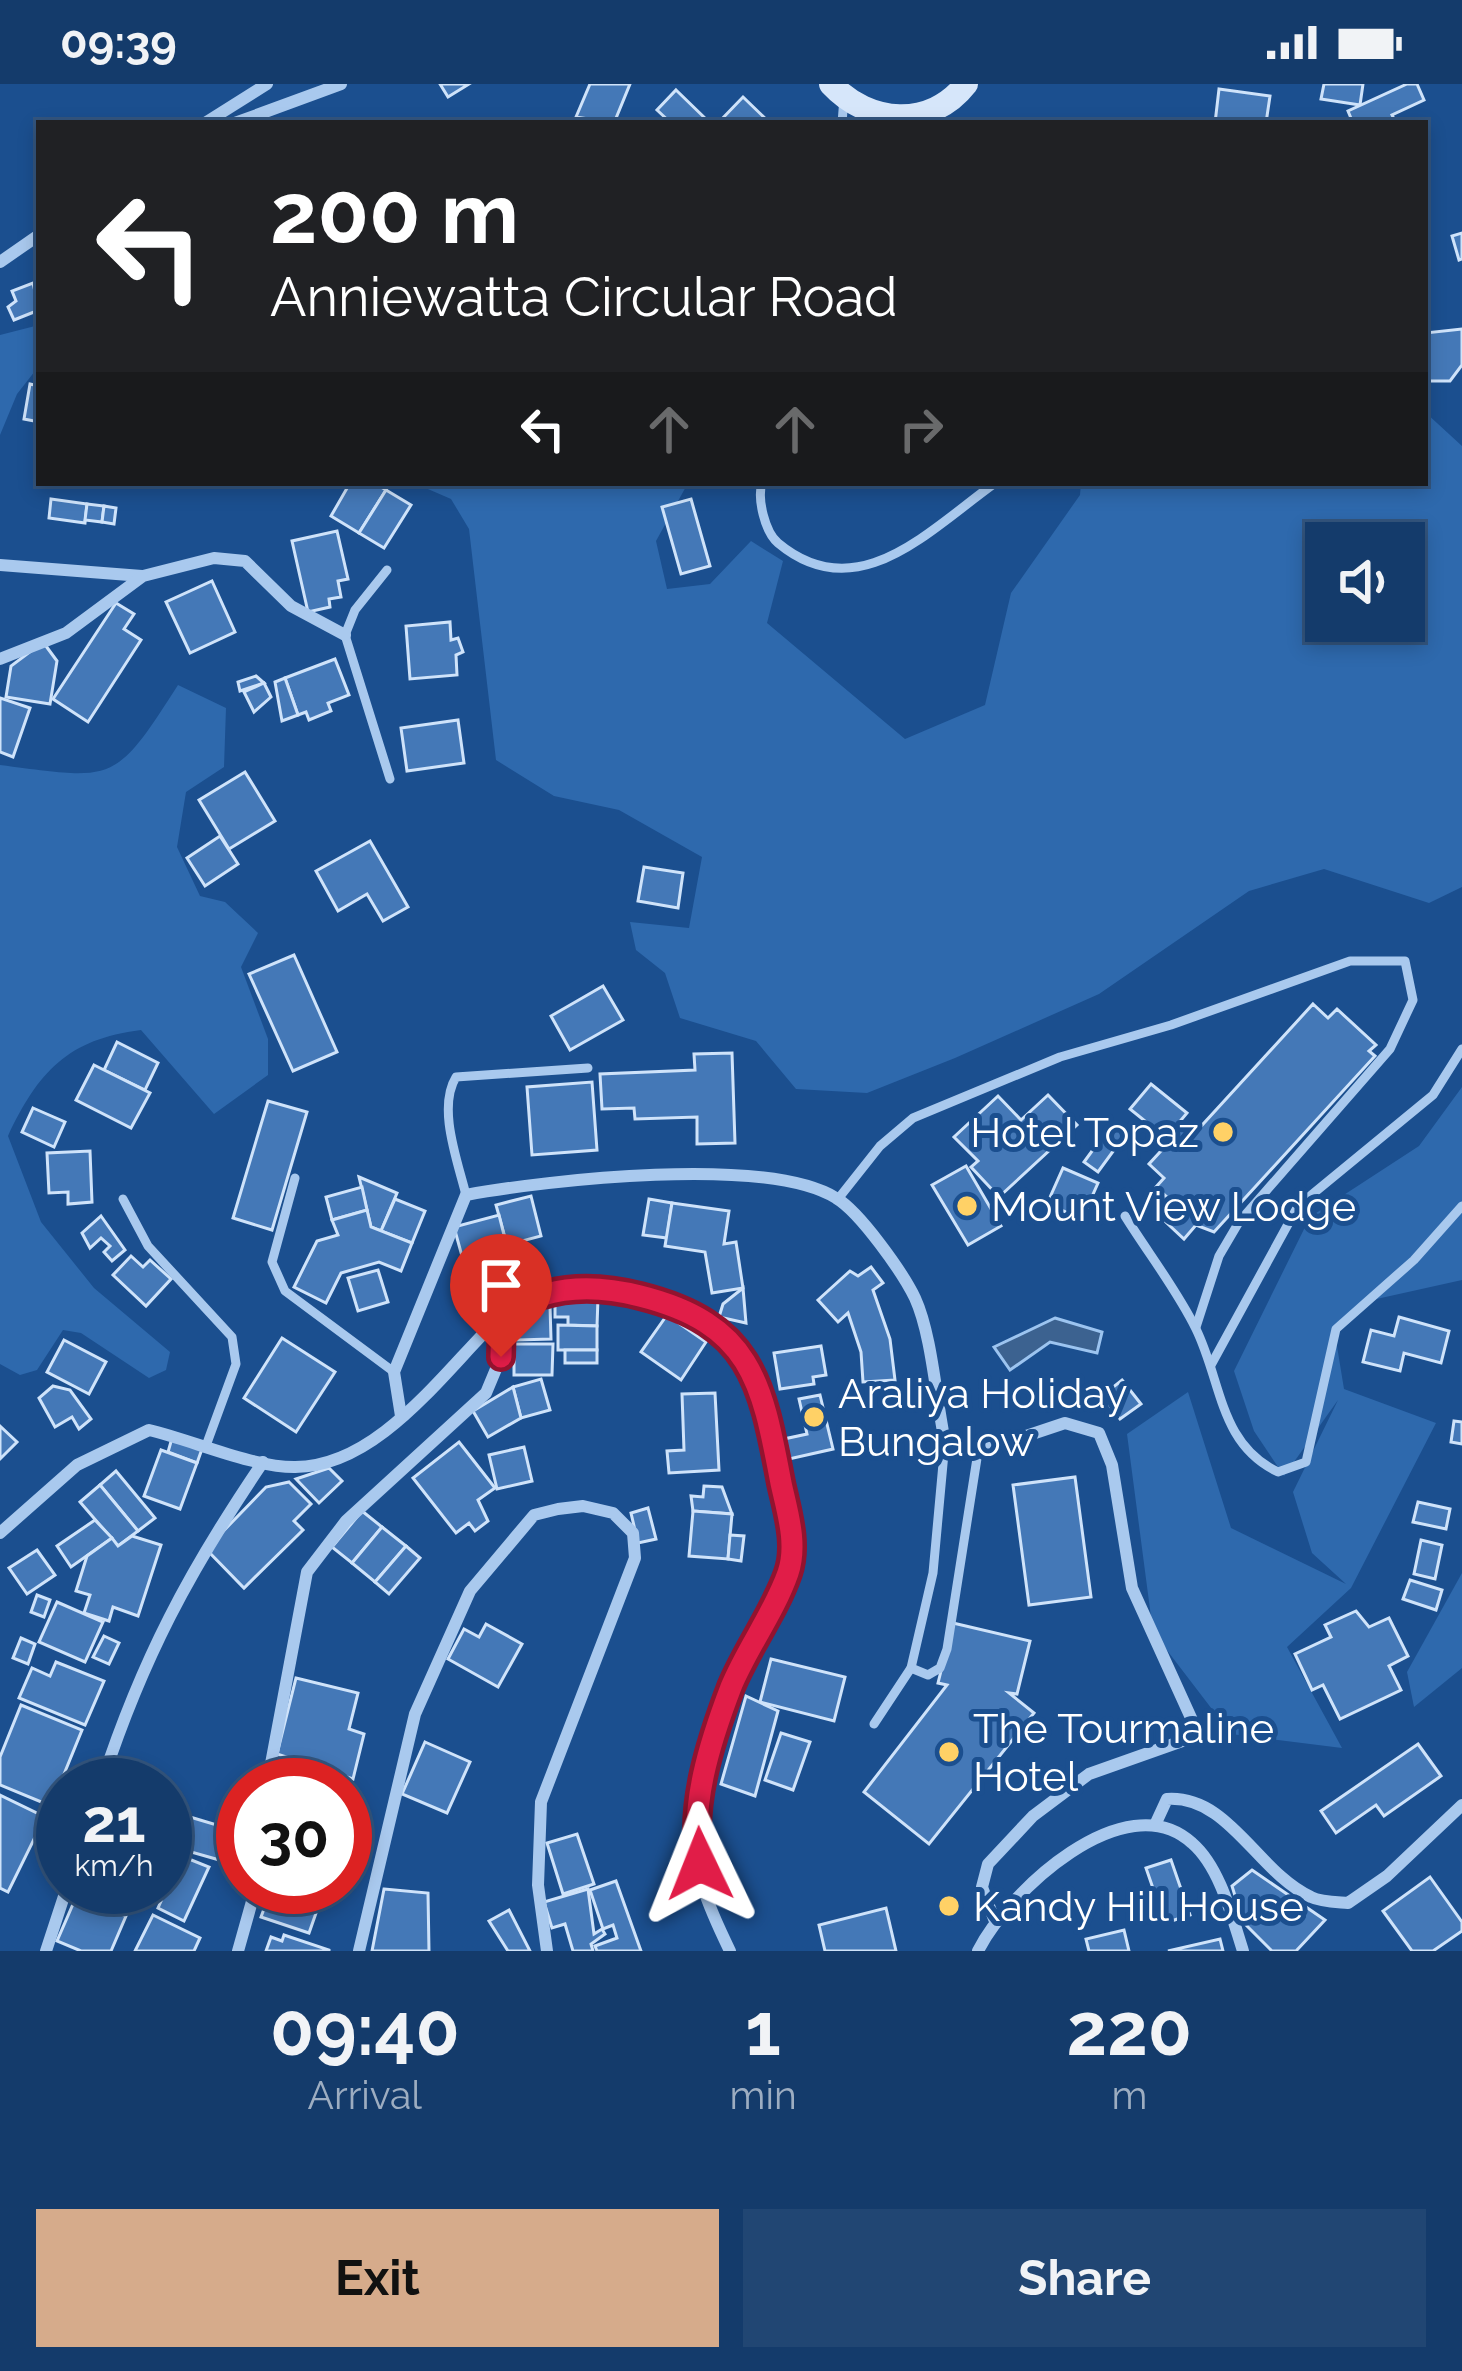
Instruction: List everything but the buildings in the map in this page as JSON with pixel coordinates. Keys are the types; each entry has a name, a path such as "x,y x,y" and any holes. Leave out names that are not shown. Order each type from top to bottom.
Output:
{"street":[{"path":"210,120 267,84"},
{"path":"243,120 341,84"},
{"path":"839,102 897,118 948,106 965,84"},
{"path":"0,262 36,238"},
{"path":"0,566 143,576 214,558 245,561 290,606 345,635"},
{"path":"0,659 66,633 143,576"},
{"path":"401,1417 394,1372 466,1196 532,1183 749,1175 791,1182 838,1198 886,1254 916,1300 945,1442 978,1453 1065,1423 1099,1433 1112,1466 1132,1588 1192,1720 1185,1740 1089,1774 1033,1816 988,1864 982,1887 994,1919"},
{"path":"0,1533 77,1465 149,1430 296,1468 349,1454 401,1417 502,1316 518,1304 556,1292 601,1286 666,1302 722,1332 762,1386 792,1537 789,1570 731,1688 692,1823 708,1905 730,1951"},
{"path":"272,1758 307,1572 346,1521 486,1393 501,1357 502,1316"},
{"path":"110,1758 134,1682 195,1561 263,1462"},
{"path":"359,1951 415,1714 470,1591 534,1515 583,1506 613,1513 633,1533 635,1558 541,1802 538,1885 547,1951"},
{"path":"1155,1825 1167,1799 1190,1798 1206,1804 1278,1876 1314,1899 1348,1903 1387,1876 1462,1805"},
{"path":"978,1951 994,1919 1058,1860 1099,1837 1155,1825 1192,1843 1226,1899 1244,1951"},
{"path":"46,1951 59,1914"},
{"path":"238,1951 248,1914"}],"lane":[{"path":"761,486 771,538 806,566 852,572 896,554 991,486"},
{"path":"387,570 355,610 345,635 390,779"},
{"path":"838,1198 880,1146 913,1118 1060,1057 1171,1025 1350,962 1405,962 1413,1000 1390,1049 1239,1222 1219,1256 1196,1328"},
{"path":"1211,1365 1298,1206 1433,1095 1462,1049"},
{"path":"466,1196 452,1139 450,1094 456,1077 588,1068"},
{"path":"295,1178 272,1262 285,1291 394,1372"},
{"path":"123,1199 148,1246 232,1337 236,1364 207,1443"},
{"path":"1125,1216 1196,1328 1230,1425 1252,1460 1278,1472 1306,1462 1336,1329 1414,1259 1462,1207"},
{"path":"874,1724 911,1668 933,1574 945,1442"},
{"path":"911,1668 928,1676 940,1668 947,1649 978,1453"}],"shaded area":[{"path":"36,326 36,370 17,394 0,435 0,335"},
{"path":"1428,415 1462,446 1462,887 1429,903 1324,869 1249,891 1099,994 955,1058 867,1093 796,1089 756,1041 680,1018 665,973 636,950 630,922 689,928 702,857 619,810 554,796 496,760 469,529 451,499 421,486 686,486 656,541 667,589 710,584 751,541 783,561 767,623 905,739 985,705 1011,593 1080,495 1081,486 1428,486"},
{"path":"178,685 226,708 224,767 186,792 177,847 200,896 225,902 258,933 241,967 268,1039 268,1075 214,1114 141,1030 94,1041 58,1062 44,1077 8,1136 41,1222 94,1288 170,1352 166,1370 149,1378 81,1333 63,1330 37,1370 20,1375 0,1364 0,765 67,773 108,768 139,742"},
{"path":"1462,1087 1462,1280 1372,1300 1335,1334 1344,1389 1436,1423 1351,1588 1287,1647 1342,1748 1231,1734 1153,1632 1127,1434 1188,1392 1231,1528 1346,1584 1312,1553 1293,1492 1338,1400 1284,1476 1254,1431 1234,1371 1310,1217 1419,1146"},
{"path":"1055,1318 1102,1332 1097,1353 1050,1342 1010,1370 994,1347"},
{"path":"1462,1573 1462,1668 1414,1707 1407,1672"}],"place":[{"name":"Hotel Topaz","path":"1223,1132"},
{"name":"Mount View Lodge","path":"967,1206"},
{"name":"Araliya Holiday Bungalow","path":"814,1417"},
{"name":"The Tourmaline Hotel","path":"949,1752"},
{"name":"Kandy Hill House","path":"949,1906"}],"route":[{"path":"501,1357 502,1316 518,1304 556,1292 601,1286 666,1302 722,1332 762,1386 792,1537 789,1570 731,1688 692,1823 700,1864"}]}
